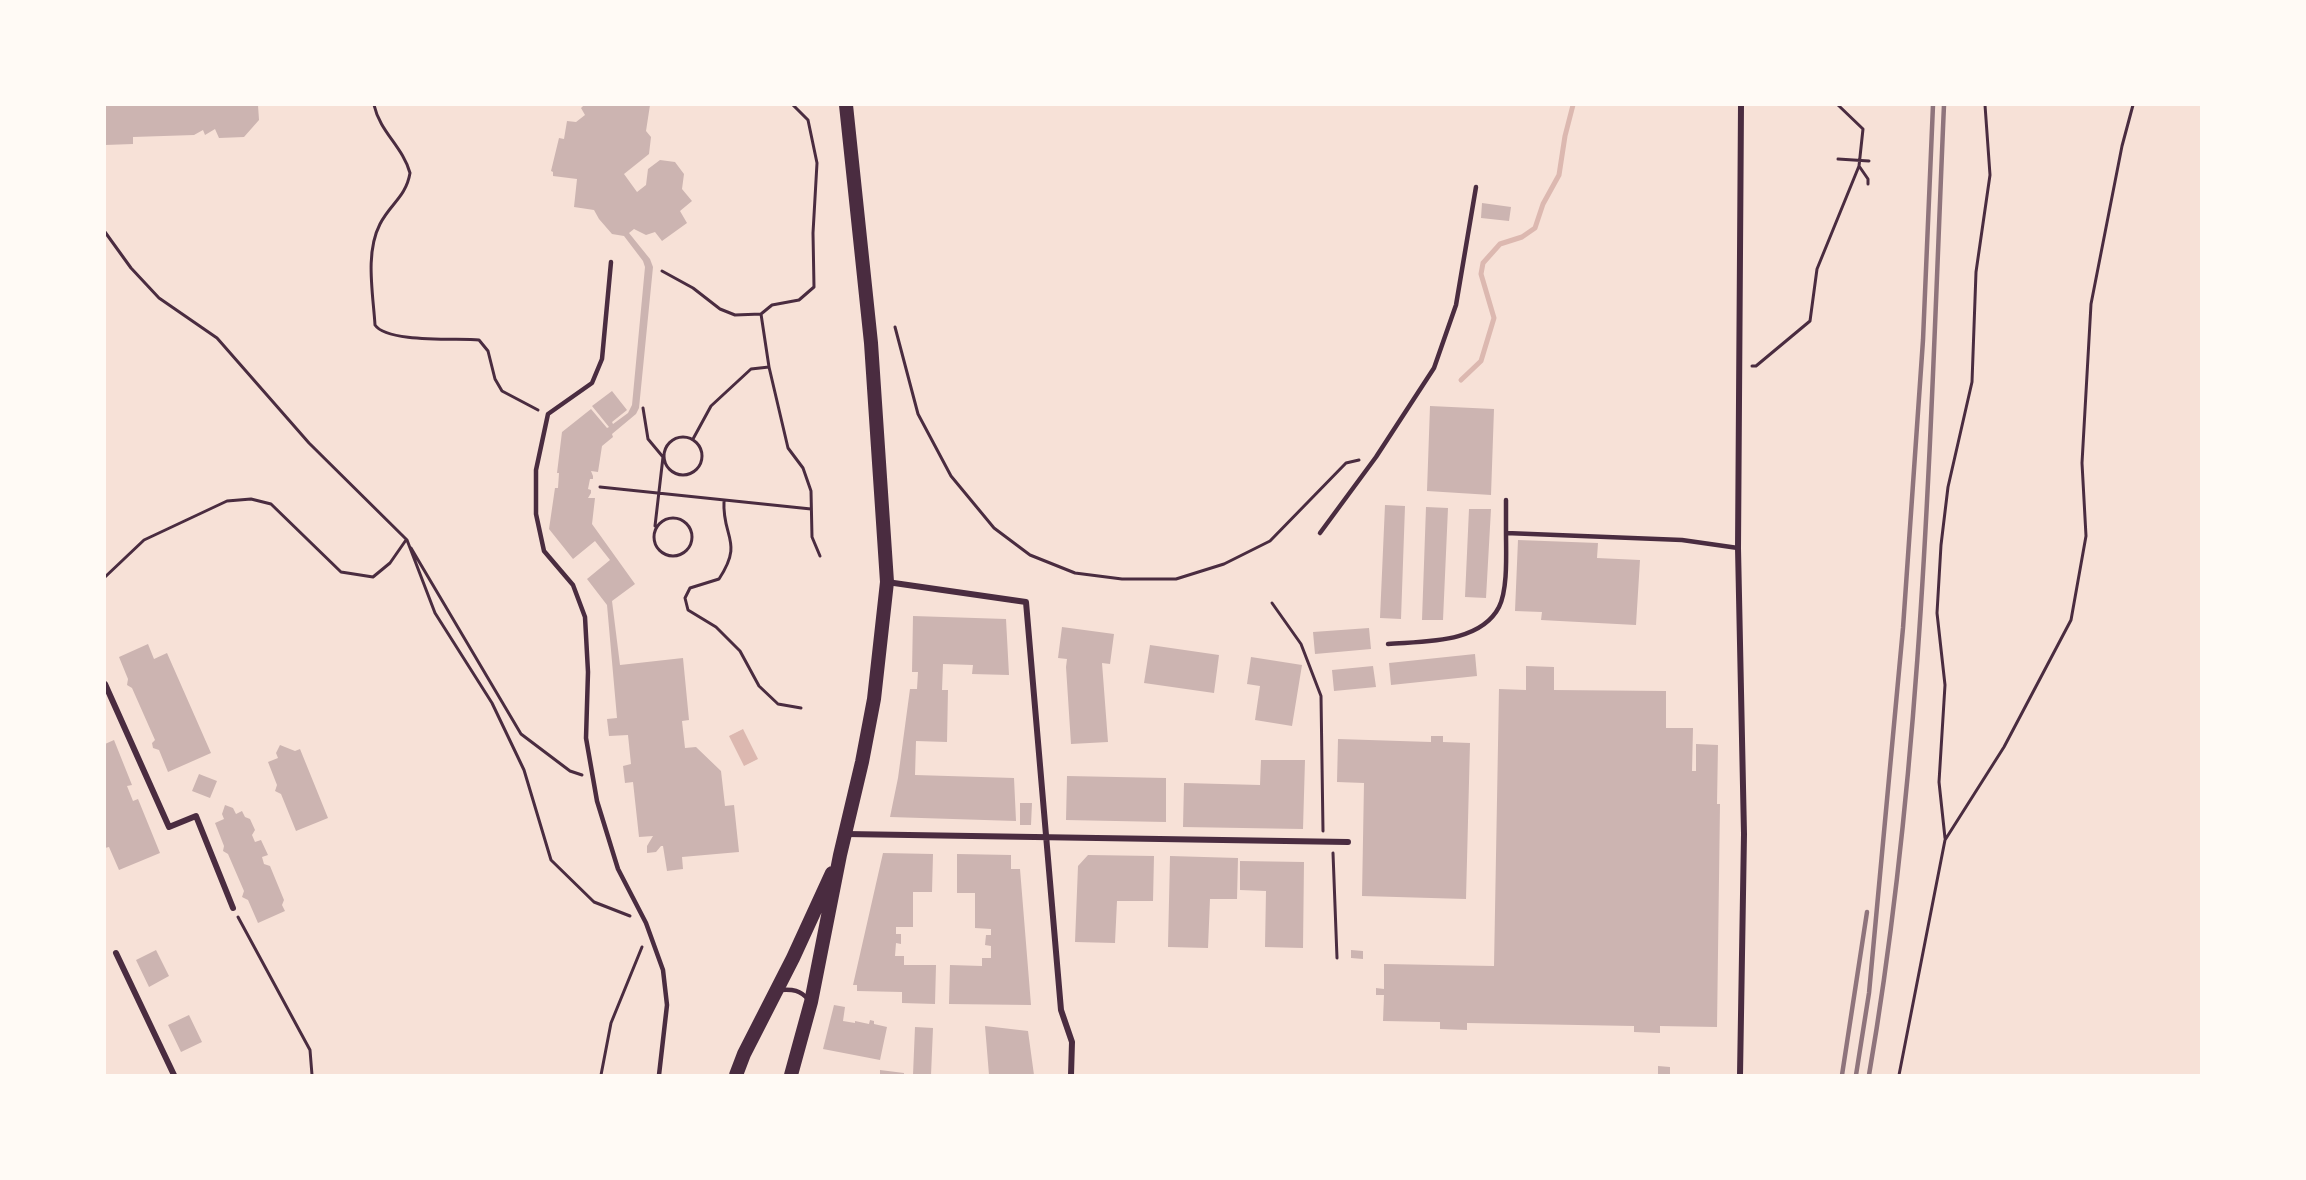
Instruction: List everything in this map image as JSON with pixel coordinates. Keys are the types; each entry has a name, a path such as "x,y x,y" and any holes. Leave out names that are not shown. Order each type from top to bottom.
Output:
{"main road":[{"path":"791,1075 811,1002 874,699 887,582 871,343 846,105"},
{"path":"882,622 879,590 884,523"},
{"path":"736,1075 744,1054 794,958 840,855"}],"street":[{"path":"1740,1075 1744,834 1738,548 1741,105"},
{"path":"887,582 1026,602 1060,1010 1072,1042 1071,1075"},
{"path":"105,684 169,827 196,816 232,908"},
{"path":"846,834 1348,842"},
{"path":"116,953 174,1075"}],"lane":[{"path":"1320,533 1376,457 1434,368 1455,305 1476,187"},
{"path":"611,262 602,359 592,383 548,414 536,470 536,514 544,551 573,585 585,617 588,672 586,738 597,801 618,868 646,922 663,970 668,1005 659,1075"},
{"path":"1388,644 1443,639 1465,634 1480,627 1492,616 1499,607 1503,594 1506,500"},
{"path":"1506,533 1682,540 1738,548"},
{"path":"776,991 790,989 802,992 811,1002"}],"path":[{"path":"374,105 378,120 407,163 410,173 403,194 384,217 375,235 373,281 375,325 384,333 399,336 479,340 488,351 495,379 502,391 548,414"},
{"path":"662,271 693,288 720,309 735,315 760,314 772,305 799,300 814,287 813,233 817,163 808,120 794,105"},
{"path":"1740,368 1756,366 1810,321 1817,269 1860,161 1863,129 1838,105"},
{"path":"1899,1075 1945,840 1939,782 1945,685 1937,613 1941,545 1948,487 1972,382 1976,272 1990,175 1985,105"},
{"path":"1945,840 2004,747 2071,620 2086,537 2082,463 2091,304 2122,146 2133,105"},
{"path":"1838,159 1869,161"},
{"path":"1859,166 1868,179 1868,184"},
{"path":"105,232 131,268 159,298 217,338 309,443 407,540 521,734 570,771"},
{"path":"760,314 769,367 788,448 802,468 811,490 812,537 820,556"},
{"path":"895,327 918,414 951,476 994,528 1030,555 1075,573 1122,579 1176,579 1224,564 1270,541 1346,463 1376,457"},
{"path":"693,439 711,406 751,369 769,367"},
{"path":"643,408 648,438 663,457 668,470 680,476 694,474 702,463 702,449 693,439 680,437 668,444 663,457 653,540 660,552 672,557 685,552 692,540 690,527 680,518 666,518 655,526"},
{"path":"600,486 811,509"},
{"path":"105,577 144,540 227,501 251,499 271,504 341,572 373,577 390,563 407,540"},
{"path":"724,501 732,548 729,564 719,579 690,588 685,598 688,610 716,627 740,651 759,686 778,704 801,708"},
{"path":"407,540 435,613 492,703 524,770 551,860 594,902 646,922"},
{"path":"1272,603 1301,644 1321,696 1324,840 1334,854 1336,958"},
{"path":"232,908 310,1050 312,1075"},
{"path":"601,1075 611,1023 649,931"}],"shaded area":[{"path":"743,729 758,759 744,766 729,736"}],"building":[{"path":"105,105 258,105 259,120 244,137 219,138 215,129 205,135 203,130 194,135 133,137 133,144 105,145"},
{"path":"584,105 650,105 646,131 651,137 649,154 624,174 637,192 646,185 648,169 660,160 675,162 684,174 682,189 692,201 680,211 687,223 662,241 655,232 646,235 634,229 629,233 650,259 653,267 639,408 636,414 612,434 613,437 602,446 598,472 591,471 593,479 590,479 588,489 591,493 588,498 595,498 592,524 635,584 612,601 620,665 683,658 689,720 682,721 685,748 696,747 721,771 725,806 734,805 739,852 682,857 683,869 667,871 663,846 656,852 647,853 647,846 653,836 639,837 633,782 625,783 623,766 631,764 628,735 609,736 607,719 617,718 607,605 587,579 610,560 595,541 573,559 549,529 555,488 558,488 559,473 557,473 562,432 591,409 607,428 609,427 592,406 612,391 627,410 612,422 613,424 628,413 632,405 645,267 624,236 612,234 594,210 574,207 577,179 553,176 551,171 559,138 564,139 567,121 576,122 585,115 581,108"},
{"path":"1482,203 1511,207 1509,221 1481,218"},
{"path":"1430,406 1494,409 1491,495 1427,491"},
{"path":"1385,505 1405,506 1401,619 1380,618"},
{"path":"1426,507 1448,508 1443,620 1422,620"},
{"path":"1469,509 1491,509 1486,598 1465,597"},
{"path":"1518,540 1598,543 1597,558 1640,560 1636,625 1541,620 1542,612 1515,611"},
{"path":"913,616 1006,619 1009,675 972,674 973,665 943,664 942,690 948,690 947,742 916,741 915,775 1014,778 1016,821 890,817 898,778 910,689 917,689 918,672 912,672"},
{"path":"1062,627 1114,634 1110,664 1102,663 1108,742 1071,744 1067,659 1058,658"},
{"path":"1369,628 1371,649 1315,654 1313,632"},
{"path":"148,644 154,659 167,653 211,753 168,772 159,750 153,748 152,743 155,740 132,688 127,685 128,679 119,657"},
{"path":"1150,645 1219,655 1214,693 1144,683"},
{"path":"1475,654 1477,676 1391,685 1389,663"},
{"path":"1251,657 1302,665 1292,726 1255,720 1260,686 1247,684"},
{"path":"1373,666 1376,687 1334,691 1332,670"},
{"path":"1526,666 1554,667 1554,690 1666,691 1666,728 1693,728 1692,771 1696,771 1696,744 1718,745 1717,804 1720,804 1717,1027 1660,1026 1660,1033 1634,1032 1634,1026 1467,1023 1467,1030 1440,1029 1440,1022 1383,1021 1384,995 1376,995 1376,988 1384,989 1384,964 1494,966 1499,689 1526,690"},
{"path":"1431,736 1443,736 1443,742 1470,743 1466,899 1362,896 1364,783 1337,782 1338,739 1431,742"},
{"path":"114,740 132,785 127,786 133,801 138,799 160,853 119,870 109,847 105,848 105,744"},
{"path":"280,745 295,751 300,749 328,818 296,831 281,794 275,791 277,785 268,762 278,758 276,753"},
{"path":"1261,760 1305,760 1303,829 1183,827 1184,783 1260,785"},
{"path":"199,774 217,781 210,798 192,791"},
{"path":"1067,776 1166,778 1166,822 1066,820"},
{"path":"1020,803 1032,803 1031,825 1020,825"},
{"path":"225,805 233,808 236,814 242,811 245,817 250,819 255,830 252,835 255,842 261,840 268,855 262,857 264,864 270,866 284,900 282,905 285,911 258,923 248,900 242,897 244,891 228,854 223,851 224,846 215,823 224,819 222,814"},
{"path":"883,853 933,854 932,892 913,892 913,927 896,927 896,934 901,934 901,944 896,943 895,956 904,956 904,965 936,965 935,1004 902,1003 902,992 857,991 857,985 853,985"},
{"path":"957,854 1011,855 1011,869 1020,869 1031,1005 949,1004 950,965 982,966 982,958 991,958 991,946 985,945 986,935 991,935 991,929 975,928 975,893 957,893"},
{"path":"1088,855 1154,856 1153,901 1117,901 1115,943 1075,942 1078,866"},
{"path":"1170,856 1238,858 1237,899 1210,899 1208,948 1168,947"},
{"path":"1240,861 1304,862 1303,948 1265,947 1266,891 1240,890"},
{"path":"156,950 169,976 149,987 136,960"},
{"path":"1351,950 1363,951 1363,959 1351,958"},
{"path":"834,1005 845,1007 843,1021 869,1024 870,1020 874,1021 874,1024 887,1027 880,1060 823,1049"},
{"path":"189,1015 202,1042 181,1052 168,1025"},
{"path":"985,1026 1028,1031 1034,1075 989,1075"},
{"path":"915,1027 933,1028 931,1075 913,1075"},
{"path":"1658,1066 1670,1067 1670,1075 1658,1075"},
{"path":"880,1070 904,1073 904,1075 880,1075"}],"waterway":[{"path":"1461,380 1481,361 1494,318 1481,274 1483,263 1500,244 1522,237 1535,228 1543,204 1559,175 1573,105"}],"railway":[{"path":"1856,1075 1869,993 1903,628 1923,340 1933,105"},
{"path":"1869,1075 1902,834 1913,713 1929,470 1944,105"},
{"path":"1842,1075 1867,912"}]}
